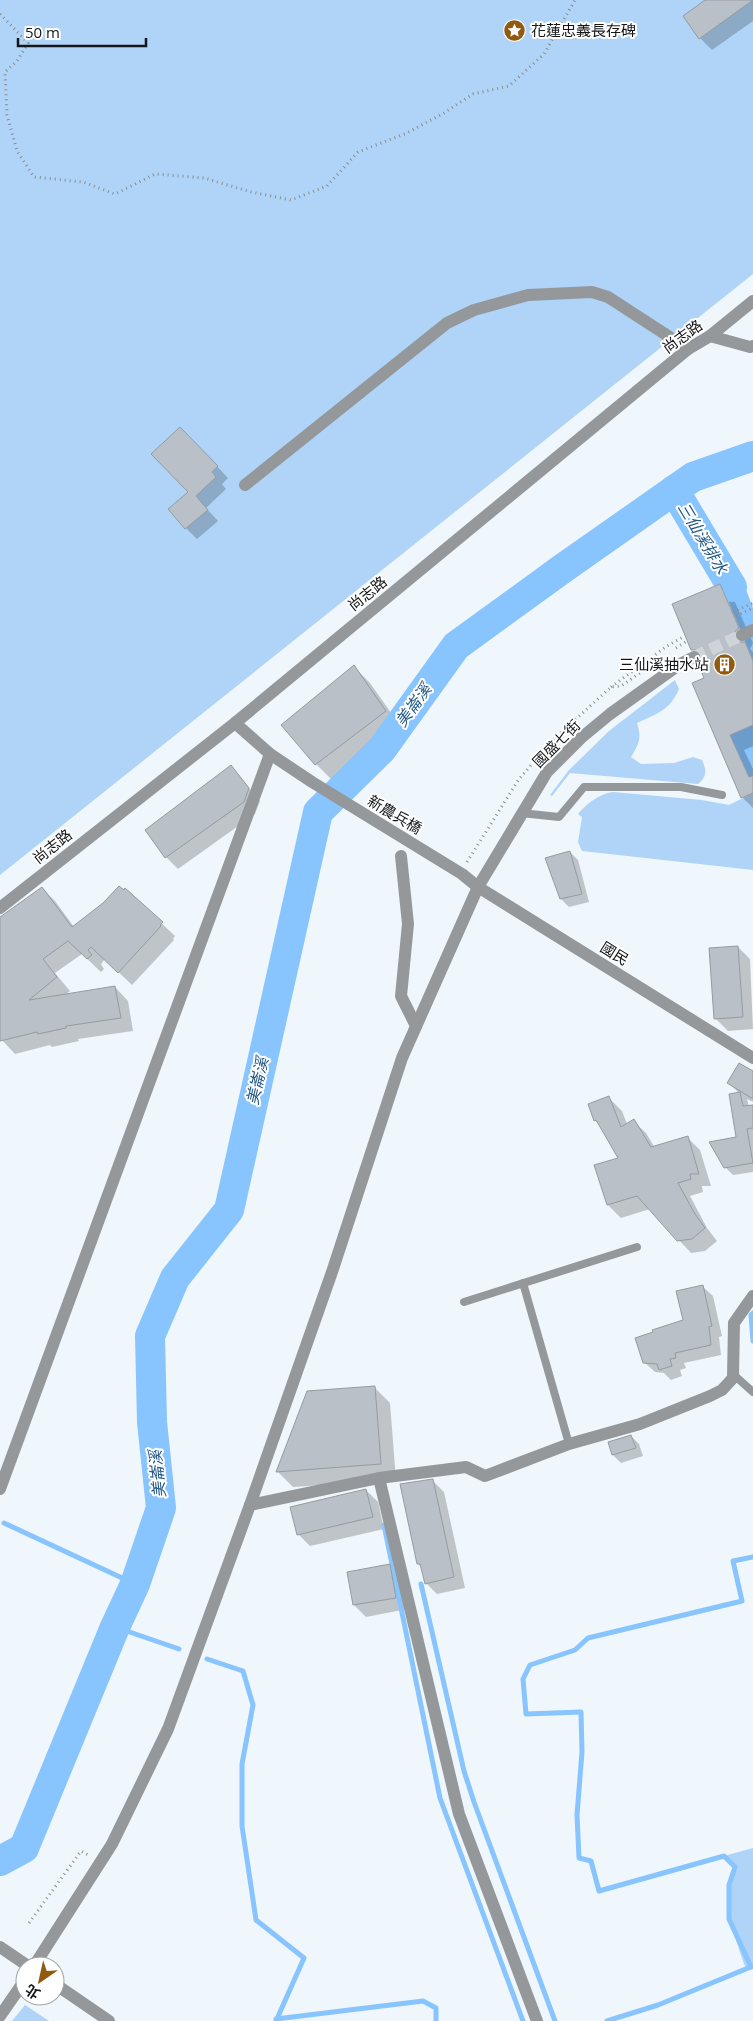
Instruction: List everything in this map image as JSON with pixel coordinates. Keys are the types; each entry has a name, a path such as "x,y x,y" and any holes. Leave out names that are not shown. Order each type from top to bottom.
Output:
{"street":[{"path":"245,485 447,323 474,310 528,296 592,292 608,296 688,350"},
{"name":"尚志路","path":"0,908 235,723 688,350 710,336 753,301"},
{"path":"710,336 750,347 753,346"},
{"name":"國盛七街","path":"40,1956 112,1844 168,1728 250,1505 332,1272 402,1058 478,887 547,772 581,738 610,714 672,669 694,657"},
{"name":"新農兵橋","path":"235,723 270,754 312,782 462,874"},
{"path":"0,1489 270,754"},
{"path":"402,856 408,924 401,996 416,1026"},
{"name":"國民","path":"462,874 478,887 753,1058"},
{"path":"250,1505 379,1478 466,1467 485,1476 569,1444 640,1424 710,1396 722,1390 733,1378 734,1323 753,1296"},
{"path":"379,1478 459,1814 537,2021"},
{"path":"0,1947 15,1957"},
{"path":"65,1991 109,2021"},
{"path":"0,2016 15,1994"}],"lane":[{"path":"521,813 559,818 584,787 681,787 722,795"},
{"path":"464,1302 637,1247"},
{"path":"523,1283 569,1444"},
{"path":"734,1375 753,1392"}],"path":[{"path":"0,14 28,43 17,61 5,72 7,115 17,151 34,177 84,182 115,194 156,174 204,178 251,192 291,200 327,186 358,152 406,133 444,113 474,94 509,86 544,54 574,0"},
{"path":"733,612 753,604"},
{"path":"736,616 753,608"},
{"path":"611,687 668,646 686,636"},
{"path":"29,1923 81,1851"}],"shaded area":[{"path":"0,0 753,0 753,274 0,875"},
{"path":"740,574 753,608 753,660 719,579"},
{"path":"675,680 679,689 667,707 637,723 639,741 631,757 641,764 674,763 693,757 702,760 705,773 698,784 570,773 552,796 550,795 569,770 609,731"},
{"path":"753,725 753,790 728,736"},
{"path":"613,792 702,800 729,805 753,793 753,870 582,851 578,842 582,817 578,814 594,800"},
{"path":"753,1848 753,1965 746,1969 733,1931 729,1907 729,1895 735,1867 724,1856"},
{"path":"24,2006 26,2006 49,2021 12,2021"}],"building":[{"path":"705,0 753,0 699,39 683,16"},
{"path":"180,427 218,466 212,472 216,477 196,496 208,510 185,529 168,509 188,492 151,454"},
{"name":"三仙溪抽水站","path":"720,584 739,628 735,631 734,638 738,642 745,642 753,661 753,725 730,735 749,777 753,776 753,793 741,798 692,683 704,678 698,664 701,661 701,654 698,650 691,650 672,604"},
{"path":"354,665 386,711 315,765 281,725"},
{"path":"231,765 249,788 244,802 165,858 145,830"},
{"path":"570,851 582,894 560,899 545,858"},
{"path":"119,886 124,890 125,888 163,922 161,926 118,973 91,947 88,950 92,955 87,959 68,941 43,959 57,977 29,1000 115,986 121,1018 66,1026 66,1028 38,1034 37,1032 0,1041 0,917 42,887 72,927 103,903"},
{"path":"738,946 743,1017 714,1019 709,948"},
{"path":"739,1063 753,1071 753,1099 727,1083"},
{"path":"740,1092 743,1106 753,1105 753,1128 747,1129 753,1163 724,1168 709,1142 736,1137 729,1094"},
{"path":"609,1096 621,1127 634,1119 651,1147 688,1136 699,1174 690,1174 691,1179 678,1183 705,1228 692,1239 677,1241 637,1196 607,1205 594,1165 618,1158 596,1120 594,1121 588,1104"},
{"path":"703,1285 712,1326 709,1327 711,1345 675,1353 676,1358 670,1359 672,1366 659,1370 657,1364 643,1363 635,1338 653,1332 652,1330 683,1320 676,1291"},
{"path":"375,1386 381,1464 276,1472 307,1391"},
{"path":"631,1435 636,1448 612,1455 608,1442"},
{"path":"433,1479 454,1577 425,1584 420,1564 417,1564 400,1484"},
{"path":"366,1489 373,1517 297,1535 290,1507"},
{"path":"390,1564 396,1598 353,1605 347,1572"}],"waterway":[{"name":"美崙溪","path":"0,1861 24,1848 115,1627 135,1584 161,1508 152,1422 150,1336 175,1278 229,1210 318,812 382,749 456,646 693,477 753,456"},
{"name":"三仙溪排水","path":"674,490 732,587"},
{"name":"三仙溪排水","path":"753,1313 751,1315 753,1341"},
{"path":"4,1523 135,1584"},
{"path":"384,1525 440,1798 523,2021"},
{"path":"751,1967 729,1919 729,1885 735,1867 724,1856 599,1891 591,1861 579,1858 577,1815 582,1752 581,1712 526,1714 523,1679 530,1665 575,1650 588,1638 742,1601 733,1561 753,1557"},
{"path":"421,1584 464,1771 555,2021"},
{"path":"115,1627 179,1649"},
{"path":"207,1659 243,1671 253,1705 242,1764 242,1826 256,1920 304,1958 276,2021"},
{"path":"607,2021 658,2005 753,1966"},
{"path":"276,2019 423,2001 436,2008 436,2021"}],"tunnel":[{"path":"694,657 742,635"}],"place":[{"name":"花蓮忠義長存碑","path":"515,30"},
{"name":"三仙溪抽水站","path":"725,664"}]}
